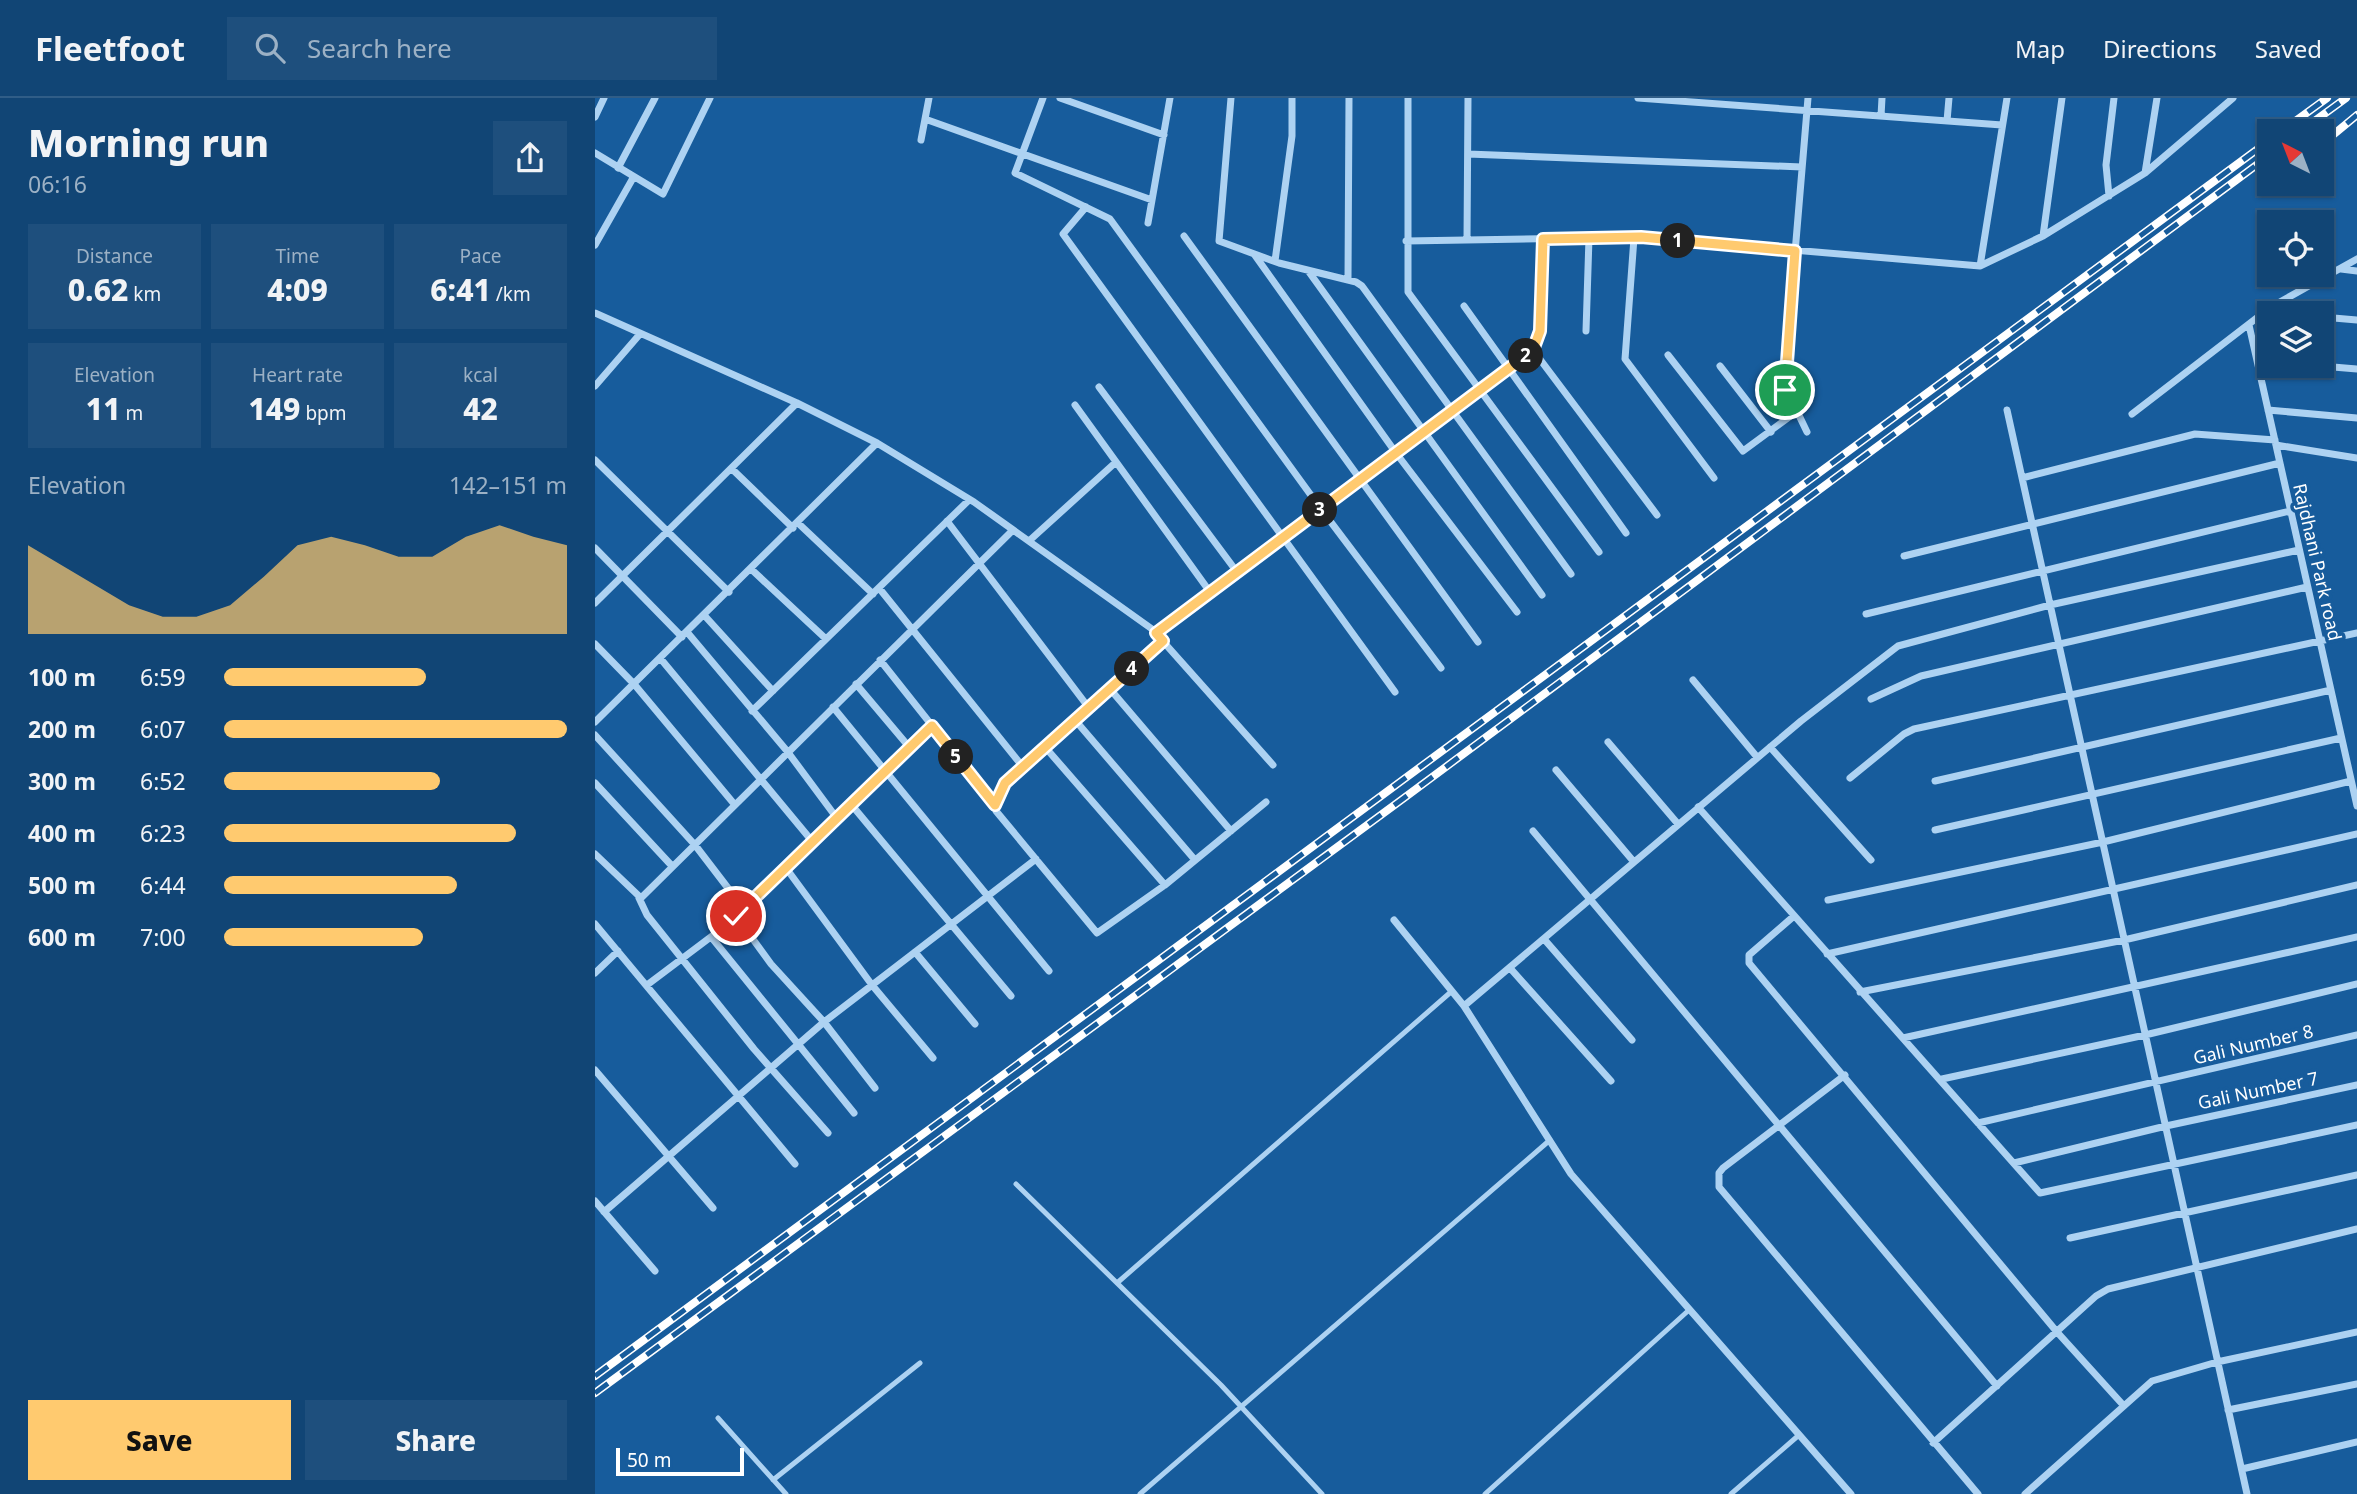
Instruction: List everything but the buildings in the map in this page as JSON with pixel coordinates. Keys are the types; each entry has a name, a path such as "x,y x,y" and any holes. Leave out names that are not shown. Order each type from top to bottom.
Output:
{"street":[{"path":"595,117 604,98"},
{"path":"618,168 655,98"},
{"path":"595,153 658,194 664,193 711,98"},
{"path":"921,139 929,98"},
{"path":"1042,98 1015,173 1110,219 1321,509 1441,668"},
{"path":"1060,98 1164,135"},
{"path":"1149,223 1170,98"},
{"path":"1231,98 1218,239 1275,261 1348,279 1365,289 1571,574"},
{"path":"1275,261 1292,136 1292,98"},
{"path":"1348,279 1349,98"},
{"path":"1408,98 1408,292 1599,552"},
{"path":"1467,240 1468,98"},
{"path":"1638,98 2002,125"},
{"path":"1807,432 1784,384 1808,98"},
{"path":"1881,116 1882,98"},
{"path":"1947,121 1949,98"},
{"path":"1979,266 2007,98"},
{"path":"2043,236 2062,98"},
{"path":"2109,196 2106,165 2114,98"},
{"path":"2145,173 2157,98"},
{"path":"1406,241 1634,238 1979,266 2043,236 2145,173 2233,98"},
{"path":"925,119 1152,201"},
{"path":"1468,154 1802,167"},
{"path":"595,245 633,178"},
{"path":"1086,207 1063,234 1395,692"},
{"path":"1184,236 1478,642"},
{"path":"1586,331 1589,238"},
{"path":"1634,238 1625,359 1714,478"},
{"path":"1156,633 1533,350 1540,331 1543,239"},
{"path":"1253,253 1396,453 1517,612"},
{"path":"2284,301 2357,260"},
{"path":"2341,269 2357,271"},
{"path":"1308,271 1426,430 1542,595"},
{"path":"1464,306 1626,533"},
{"path":"595,313 797,403 877,443 969,500 1156,633 1273,765"},
{"path":"2132,414 2257,318"},
{"path":"2334,318 2357,320"},
{"name":"Rajdhani Park road","path":"2249,325 2257,360"},
{"path":"595,386 640,334"},
{"path":"1533,350 1657,515"},
{"path":"1668,355 1743,450 1796,412"},
{"path":"1720,366 1771,432"},
{"path":"2334,367 2357,369"},
{"name":"Rajdhani Park road","path":"2261,378 2357,806"},
{"path":"1099,387 1237,572"},
{"path":"595,603 797,403"},
{"path":"1075,405 1210,592"},
{"path":"2007,410 2247,1494"},
{"path":"2268,410 2357,418"},
{"path":"2022,478 2195,434 2275,443 2357,458"},
{"path":"595,722 877,443"},
{"path":"595,460 729,592"},
{"path":"1029,541 1116,462"},
{"path":"1903,556 2280,463"},
{"path":"732,469 795,526 876,591 912,630 1023,767"},
{"path":"752,711 969,500"},
{"path":"1866,614 2290,512"},
{"path":"947,521 1089,708"},
{"path":"639,898 1013,530"},
{"path":"595,548 685,635 787,751 836,817"},
{"path":"1464,1006 1757,757 1898,646 2050,605 2299,550"},
{"path":"751,569 826,639"},
{"path":"1871,699 1921,676 2307,587"},
{"path":"704,615 773,691"},
{"path":"1850,778 1904,734 1914,729 2357,633"},
{"path":"995,805 1005,783 1163,641"},
{"path":"595,645 634,684 735,805"},
{"path":"660,658 812,841"},
{"path":"880,660 995,805 996,811 1097,933 1165,885 1266,802"},
{"path":"1693,680 1757,757"},
{"path":"856,684 910,748"},
{"path":"1110,689 1231,831"},
{"path":"1935,781 2330,690"},
{"path":"833,707 1049,971"},
{"path":"1075,720 1195,860"},
{"path":"647,985 712,938 744,909 932,726"},
{"path":"595,735 695,845 744,909"},
{"path":"1935,830 2341,738"},
{"path":"1608,743 1678,824"},
{"path":"1045,747 1165,885"},
{"path":"1770,747 1871,860"},
{"path":"1556,770 1634,862"},
{"path":"1828,900 2103,842 2351,781"},
{"path":"595,783 672,866"},
{"path":"851,803 1011,996"},
{"path":"1698,807 2042,1194 2357,1125"},
{"path":"1533,831 1997,1385"},
{"path":"1827,954 2357,834"},
{"path":"595,853 639,898 644,910 754,1049 828,1133"},
{"path":"604,1212 824,1022 1036,859"},
{"path":"786,868 872,985 933,1058"},
{"path":"1860,992 2124,940 2357,884"},
{"path":"736,916 771,964 824,1022 875,1088"},
{"path":"1794,916 1748,959 2057,1332 2124,1406"},
{"path":"1394,920 1464,1006 1571,1174 1851,1494"},
{"path":"595,924 795,1164"},
{"path":"1903,1038 2357,937"},
{"path":"712,938 854,1112"},
{"path":"1544,939 1632,1040"},
{"path":"595,973 618,951"},
{"path":"915,952 975,1024"},
{"path":"1510,968 1611,1081"},
{"path":"1942,1079 2145,1035 2357,984"},
{"name":"Gali Number 8","path":"1978,1122 2357,1035"},
{"path":"595,1070 713,1208"},
{"path":"1845,1074 1723,1168 1719,1173 1719,1186 1933,1443 1979,1494"},
{"name":"Gali Number 7","path":"2014,1163 2166,1126 2357,1085"},
{"path":"2070,1238 2357,1175"},
{"path":"595,1201 655,1271"},
{"path":"1933,1443 2108,1289 2357,1229"},
{"path":"2025,1494 2152,1381 2217,1362 2357,1332"},
{"path":"2228,1410 2357,1384"},
{"path":"2242,1469 2357,1442"}],"lane":[{"path":"1117,1283 1452,991"},
{"path":"1140,1494 1550,1140"},
{"path":"1016,1184 1241,1407 1322,1494"},
{"path":"1485,1494 1689,1310"},
{"path":"773,1480 920,1363"},
{"path":"718,1418 786,1494"},
{"path":"1731,1494 1799,1435"}],"railway":[{"path":"2298,119 2327,98"},
{"path":"2317,119 2346,98"},
{"path":"2335,133 2357,115"},
{"path":"595,1376 2257,150"},
{"path":"595,1393 1404,798 2257,165"}],"route":[{"path":"736,916 932,726 995,805 997,794 1005,783 1163,641 1156,633 1533,350 1540,331 1543,239 1641,237 1795,251 1785,390"}]}
